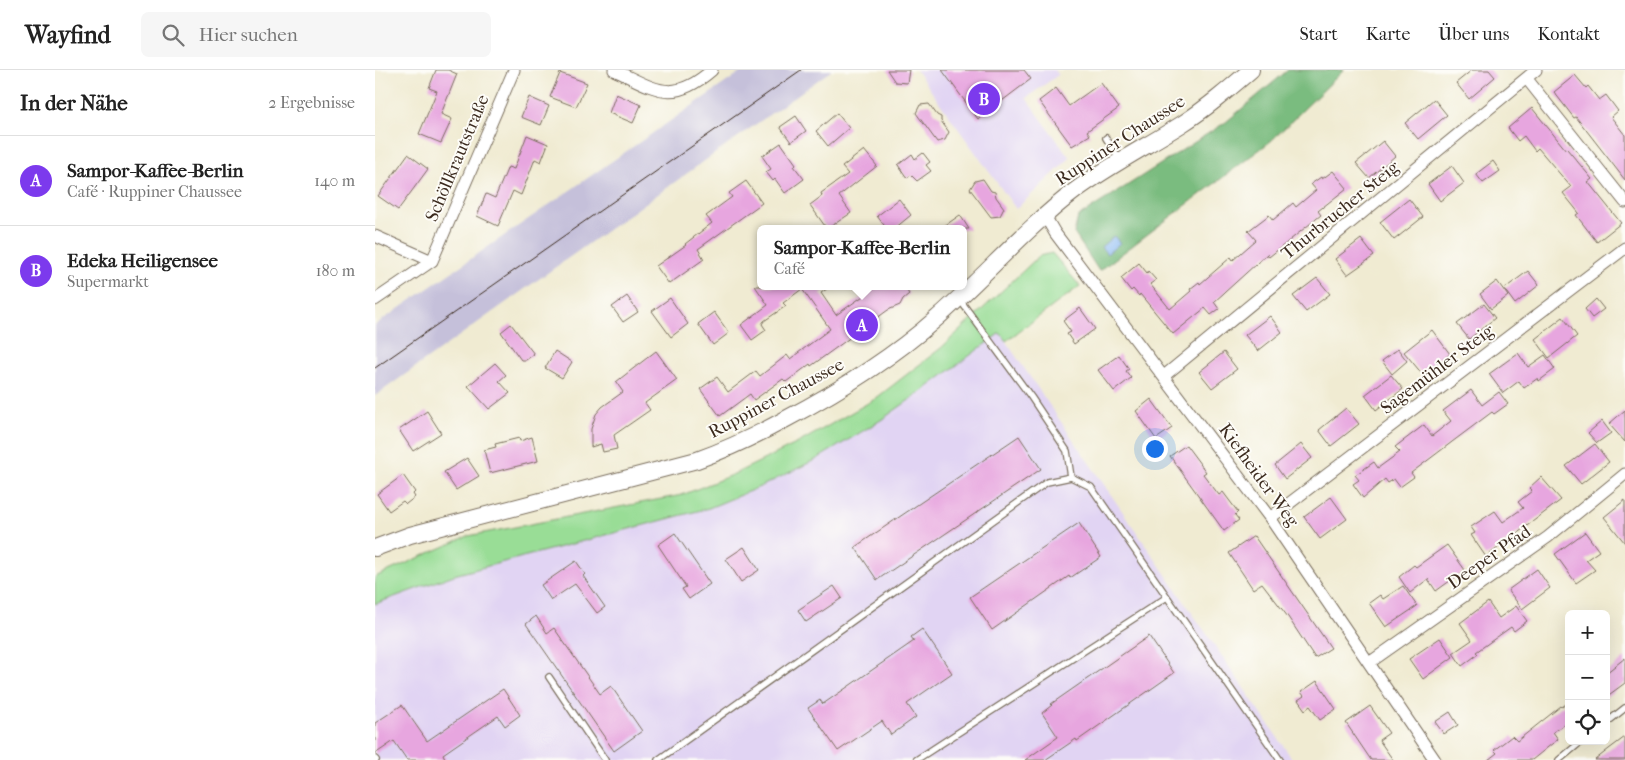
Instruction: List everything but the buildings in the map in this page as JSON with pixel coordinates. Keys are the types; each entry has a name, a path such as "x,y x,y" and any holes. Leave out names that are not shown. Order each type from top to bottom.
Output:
{"main road":[{"name":"Ruppiner Chaussee","path":"375,548 410,535 697,460 729,448 789,417 849,383 909,341 959,298 1045,216 1076,190 1120,160 1183,123 1219,98 1251,70"}],"street":[{"name":"Schöllkrautstraße","path":"432,261 514,70"},
{"path":"614,70 665,91 683,89 712,70"},
{"name":"Thurbrucher Steig","path":"1164,376 1527,80 1536,70"},
{"path":"1527,80 1625,202"},
{"name":"Kiefheider Weg","path":"1045,216 1055,233 1270,518 1435,760"},
{"path":"375,236 432,261"},
{"name":"Sagemühler Steig","path":"1270,518 1625,248"},
{"path":"375,300 432,261"},
{"name":"Deeper Pfad","path":"1369,663 1548,537 1625,474"}],"lane":[{"path":"1105,138 1120,160"},
{"path":"959,298 1031,397 1067,451 1071,477"},
{"path":"658,760 1047,482 1071,477 1091,487 1280,760"},
{"path":"916,760 1167,597"},
{"path":"549,677 605,760"},
{"path":"1610,720 1625,708"},
{"path":"1559,760 1578,745"}],"shaded area":[{"path":"744,70 832,70 375,396 375,325"},
{"path":"916,70 1054,70 1058,75 1026,98 1070,158 1016,209"},
{"path":"1000,333 1293,760 375,760 375,604 454,575 684,515 730,500 817,459 881,420"}],"green space":[{"path":"1288,70 1344,70 1271,141 1099,271 1074,233 1078,217 1226,122"},
{"path":"1052,253 1080,286 1006,341 1000,333 881,420 817,459 762,486 709,508 454,575 375,604 375,577 468,536 682,495 734,474 798,443 875,399 941,348 1039,256"}],"water":[{"path":"1114,236 1120,243 1107,254 1101,247"}],"tram line":[{"path":"375,368 801,70"}],"place":[{"name":"Edeka Heiligensee","path":"984,99"},
{"name":"Sampor-Kaffee-Berlin","path":"862,325"}]}
